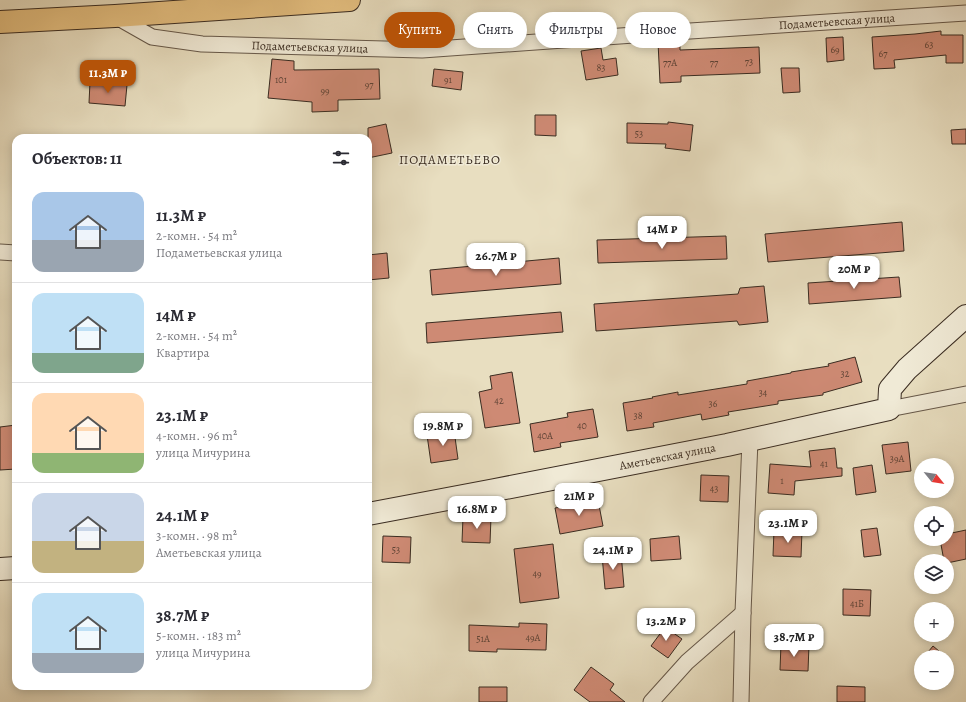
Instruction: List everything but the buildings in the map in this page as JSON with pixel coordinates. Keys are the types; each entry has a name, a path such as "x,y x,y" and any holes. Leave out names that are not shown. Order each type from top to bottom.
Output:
{"main road":[{"path":"0,22 349,0"}],"street":[{"name":"Подаметьевская улица","path":"114,16 152,37 202,44 422,50 966,13"},
{"path":"0,252 12,253"},
{"path":"889,409 890,388 907,369 966,316"},
{"name":"Аметьевская улица","path":"372,513 750,440 889,409 966,394"},
{"path":"741,702 750,440"},
{"path":"0,569 12,568"},
{"path":"651,702 687,662 743,613"}],"district":[{"name":"ПОДАМЕТЬЕВО","path":"450,159"}]}
